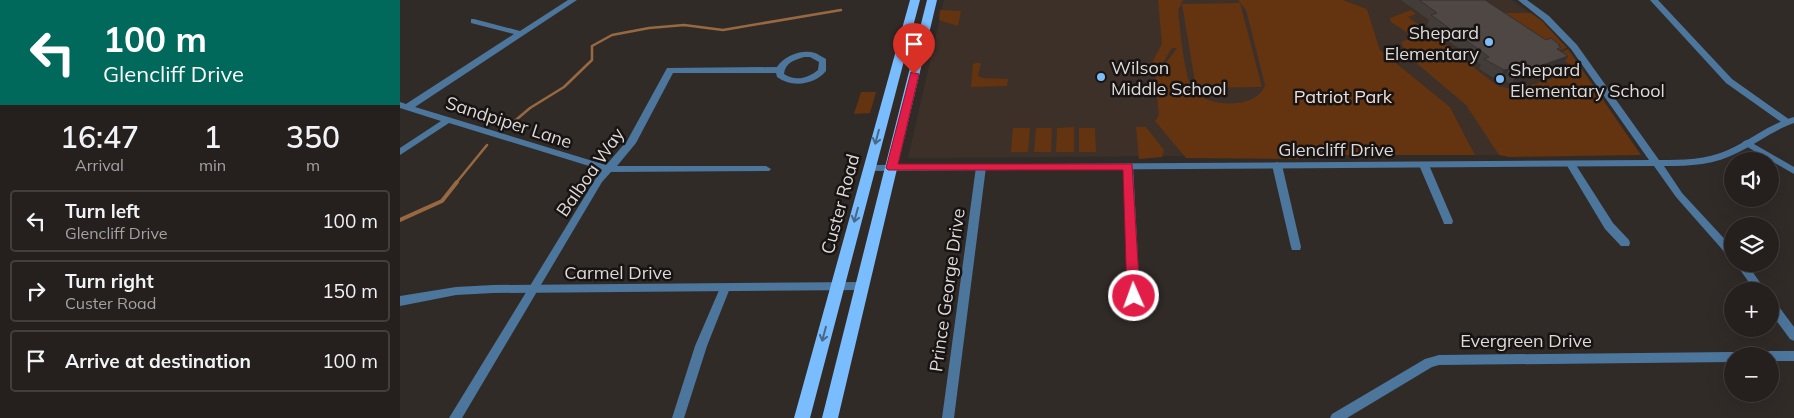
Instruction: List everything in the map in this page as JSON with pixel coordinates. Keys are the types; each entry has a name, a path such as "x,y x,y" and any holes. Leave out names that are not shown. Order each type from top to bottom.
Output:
{"main road":[{"name":"Custer Road","path":"802,418 915,0"},
{"path":"830,418 932,0"}],"street":[{"path":"404,106 522,34 573,0"},
{"path":"1522,0 1546,18 1569,42 1679,194 1724,244"},
{"path":"1654,0 1729,81 1790,121"},
{"path":"474,21 522,34"},
{"path":"804,55 819,57 824,66 816,76 800,81 784,79 780,75 780,70 788,60 804,55"},
{"name":"Balboa Way","path":"455,418 608,169 631,143 670,70 780,70"},
{"name":"Sandpiper Lane","path":"404,106 608,169 766,169"},
{"path":"400,152 448,120"},
{"name":"Glencliff Drive","path":"869,168 1658,164 1710,160 1790,121"},
{"path":"1747,143 1794,170"},
{"path":"1424,164 1448,221"},
{"path":"1571,164 1609,226 1625,243"},
{"path":"1128,166 1134,296"},
{"path":"1277,166 1296,247"},
{"name":"Prince George Drive","path":"948,418 982,167"},
{"name":"Carmel Drive","path":"400,301 456,291 494,289 862,286"},
{"path":"678,418 701,346 725,288"},
{"path":"1779,315 1794,336"},
{"name":"Evergreen Drive","path":"1336,418 1430,363 1439,360 1724,356"},
{"path":"1779,356 1794,356"}],"shaded area":[{"name":"Wilson Middle School","path":"944,0 1255,0 1298,155 908,158"},
{"name":"Shepard Elementary School","path":"1343,0 1512,0 1542,22 1560,42 1639,154 1475,155 1450,107 1380,50 1367,9"}],"green space":[{"name":"Patriot Park","path":"1158,0 1183,0 1178,10 1189,81 1201,96 1212,101 1224,103 1250,100 1260,93 1265,85 1246,10 1238,0 1343,0 1367,9 1380,50 1450,107 1475,155 1299,155 1299,159 1186,158 1155,121 1159,115 1155,74 1150,68 1163,67 1177,48 1172,48 1161,66 1151,64 1162,44"},
{"path":"1240,3 1262,87 1196,88 1182,4"},
{"path":"940,10 961,11 958,26 939,20"},
{"path":"1411,10 1416,14 1408,17 1464,58 1457,62 1465,61 1498,86 1517,90 1543,81 1553,88 1545,81 1577,70 1557,55 1568,49 1641,155 1509,157 1499,155 1466,105 1408,56 1401,42 1414,37 1391,22 1390,18"},
{"path":"1500,13 1531,13 1542,21 1567,48 1559,50"},
{"path":"981,63 978,76 1008,79 1007,86 971,87 973,64"},
{"path":"861,92 876,92 870,113 854,114"},
{"path":"1074,127 1074,152 1056,152 1057,128"},
{"path":"1136,127 1146,127 1164,150 1162,157 1139,159"},
{"path":"1013,128 1030,128 1028,152 1011,152"},
{"path":"1036,128 1052,128 1051,152 1034,152"},
{"path":"1079,128 1095,128 1096,152 1079,152"}],"building":[{"name":"Shepard Elementary","path":"1419,0 1485,0 1546,40 1551,38 1560,45 1558,45 1561,47 1557,49 1568,56 1517,74 1509,69 1504,70 1484,59 1489,57 1431,15 1437,13"}],"waterway":[{"path":"510,125 530,108 564,87 592,60 592,46 612,35 649,28 684,25 723,30 841,10"},
{"path":"456,183 487,145"},
{"path":"400,220 442,201 457,182"}],"place":[{"name":"Shepard Elementary","path":"1489,42"},
{"name":"Wilson Middle School","path":"1101,77"},
{"name":"Shepard Elementary School","path":"1500,79"}],"route":[{"path":"914,74 892,168 1128,166 1134,296"}]}
